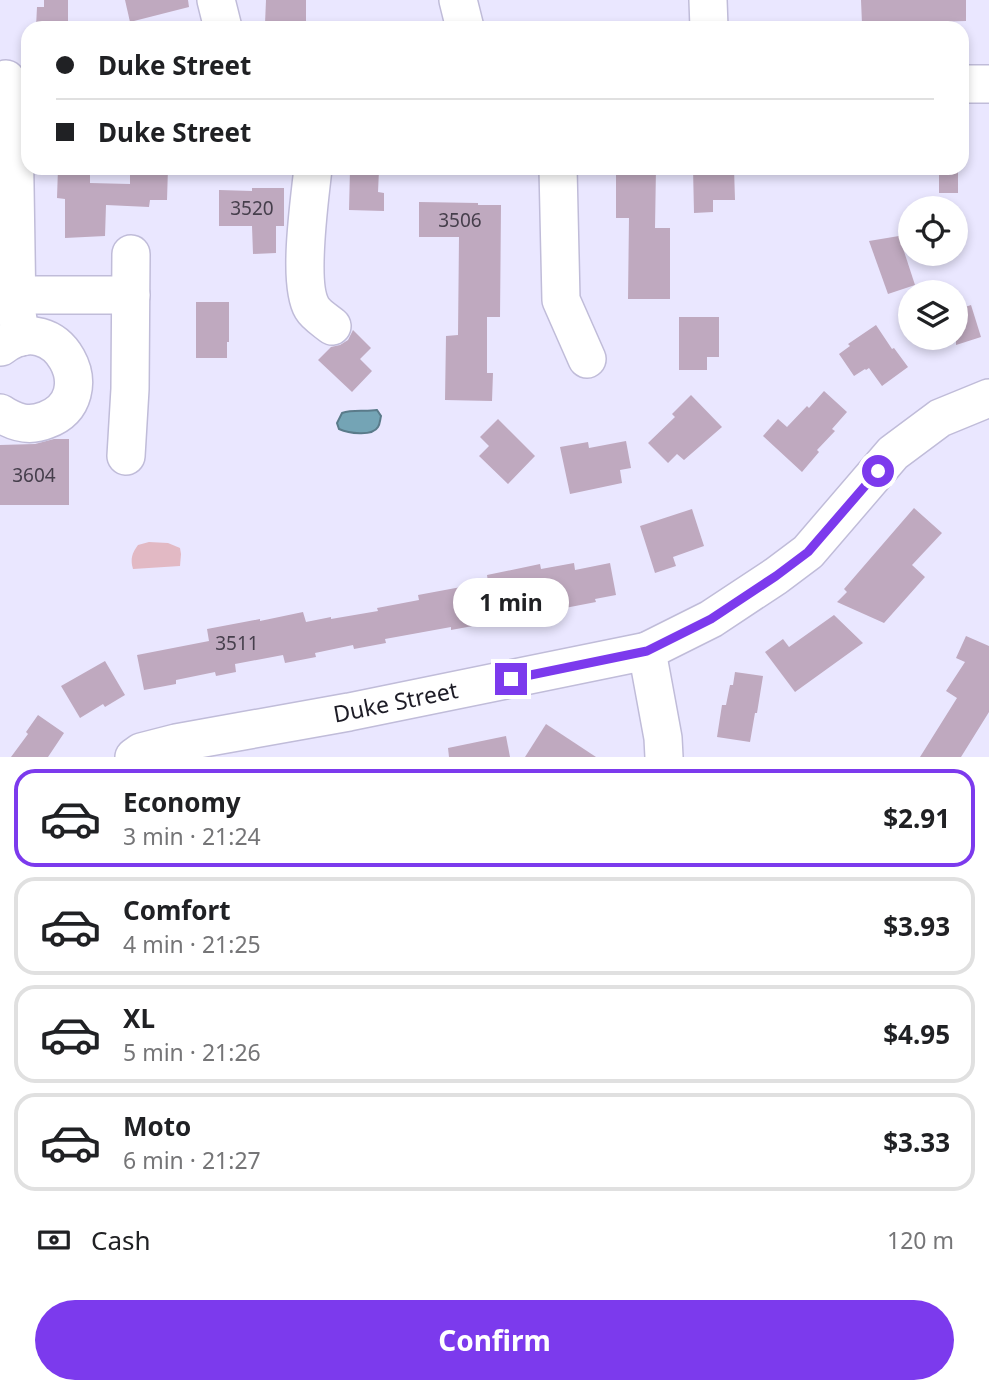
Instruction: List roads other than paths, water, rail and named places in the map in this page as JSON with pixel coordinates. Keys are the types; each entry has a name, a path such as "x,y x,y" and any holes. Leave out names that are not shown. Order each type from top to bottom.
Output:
{"street":[{"path":"216,0 221,21"},
{"path":"458,0 463,21"},
{"path":"708,0 709,21"},
{"path":"0,413 24,424 51,419 70,399 74,385 73,371 59,347 44,338 35,337 11,342 17,314 17,295 11,79"},
{"path":"969,84 989,84"},
{"path":"312,175 306,246 306,289 312,308 332,326"},
{"path":"558,175 561,300 587,359"},
{"path":"126,456 131,254"},
{"path":"17,295 131,295"},
{"path":"71,393 129,407"},
{"name":"Duke Street","path":"134,757 141,752 176,743 362,709 647,651 711,619 776,576 808,552 893,453 940,418 989,398"},
{"path":"647,651 664,757"}],"water":[{"path":"377,410 381,416 379,426 371,432 348,432 339,429 337,423 342,413"}]}
